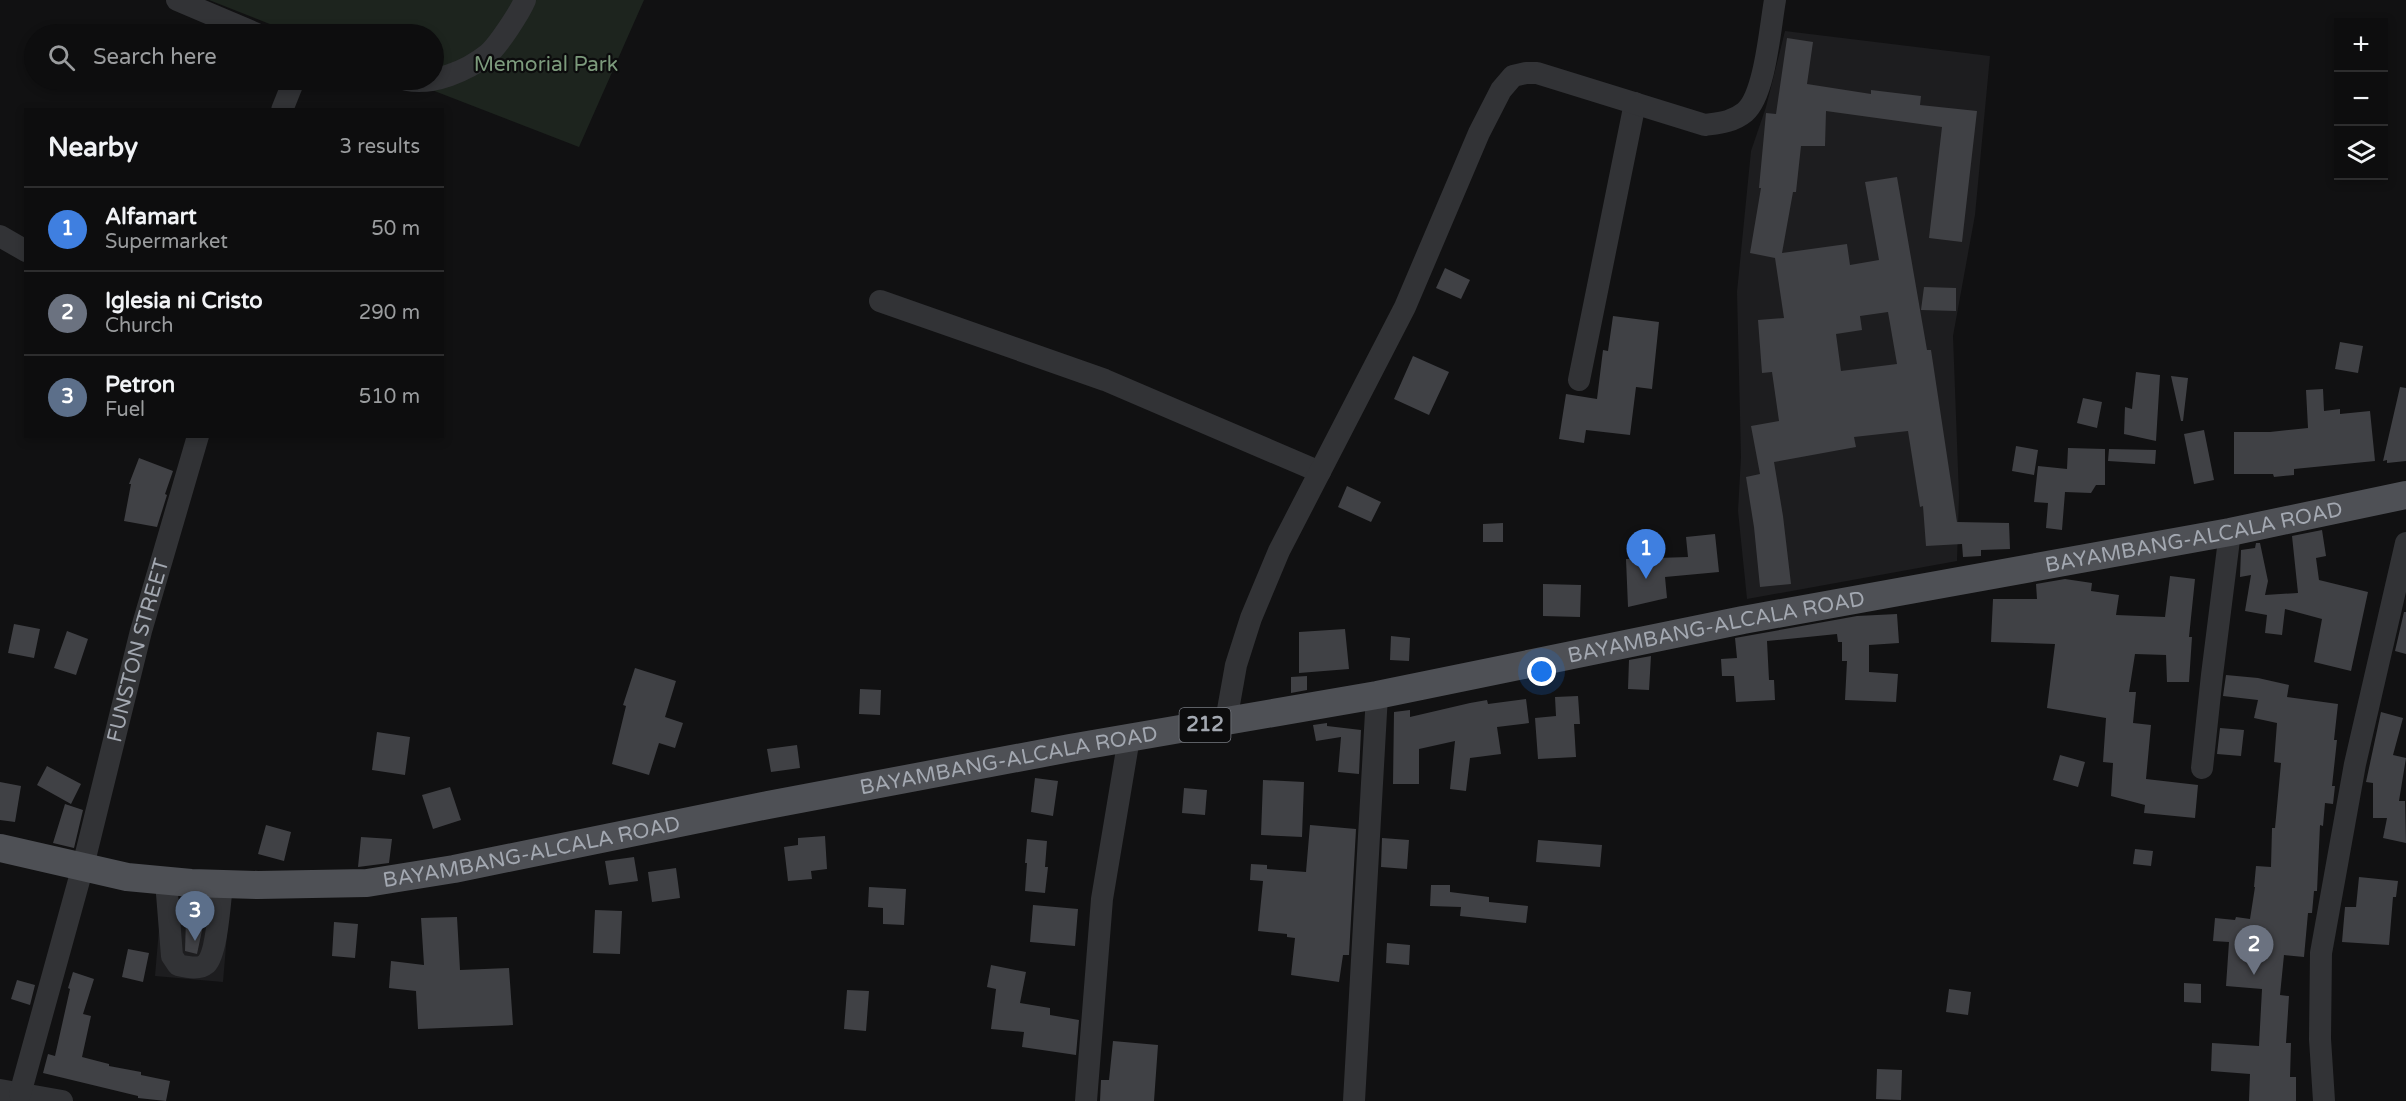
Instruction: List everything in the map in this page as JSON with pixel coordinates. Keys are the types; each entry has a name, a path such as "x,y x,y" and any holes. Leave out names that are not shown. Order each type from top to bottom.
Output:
{"main road":[{"name":"BAYAMBANG-ALCALA ROAD","path":"0,848 127,878 222,884 367,883 454,869 768,805 1377,695 1743,620 2230,532 2406,495"}],"street":[{"path":"177,0 233,24"},
{"path":"444,78 489,53 525,0"},
{"path":"1226,721 1236,664 1251,618 1279,551 1405,307 1479,133 1501,90 1513,76 1537,73 1705,125 1730,121 1744,113 1755,101 1762,75 1775,0"},
{"path":"283,108 290,90"},
{"path":"1579,380 1635,103"},
{"path":"0,236 24,250"},
{"path":"880,301 1105,380 1320,472"},
{"name":"FUNSTON STREET","path":"10,1092 82,866 141,631 197,438"},
{"path":"2202,768 2230,532"},
{"path":"2324,1101 2320,1039 2321,953 2355,764 2406,543"},
{"path":"1354,1101 1377,695"},
{"path":"1086,1101 1102,900 1129,738"},
{"path":"166,881 172,956 178,965 191,968 204,966 208,961 213,947 222,884"},
{"path":"10,1092 62,1101"}],"shaded area":[{"path":"1785,31 1990,56 1975,215 1953,336 1959,496 1957,561 1747,599 1738,511 1741,457 1737,292 1751,151 1766,107"},
{"path":"161,905 229,911 223,982 155,976"}],"green space":[{"name":"Memorial Park","path":"209,0 644,0 579,147 432,90 444,90 444,24 270,24"}],"building":[{"path":"1787,38 1813,42 1807,84 1871,94 1871,90 1921,96 1920,105 1977,111 1962,242 1929,238 1942,127 1826,111 1825,146 1801,146 1796,192 1793,192 1782,253 1847,244 1850,265 1879,260 1865,182 1897,177 1927,350 1931,350 1957,522 2009,523 2010,549 1981,550 1981,556 1963,557 1962,544 1926,546 1923,506 1920,507 1908,431 1854,437 1856,447 1774,462 1791,584 1760,587 1746,477 1760,474 1751,426 1779,421 1772,372 1762,373 1758,320 1784,318 1775,258 1750,253 1761,188 1759,188 1766,113 1776,114","holes":["1888,312 1897,364 1841,371 1836,334 1862,330 1860,316"]},
{"path":"1445,268 1470,280 1461,299 1436,288"},
{"path":"1924,287 1956,288 1956,311 1921,310"},
{"path":"1613,316 1659,322 1652,389 1636,387 1630,435 1586,430 1584,443 1559,439 1566,394 1597,399 1603,350 1608,351"},
{"path":"2340,342 2363,346 2358,373 2335,369"},
{"path":"1413,356 1449,372 1429,415 1394,399"},
{"path":"2136,372 2160,375 2156,441 2124,434 2125,407 2132,409"},
{"path":"2171,376 2188,378 2183,421 2181,421"},
{"path":"2400,387 2406,388 2406,461 2387,463 2387,460 2383,461"},
{"path":"2323,389 2324,411 2340,409 2340,414 2370,411 2375,461 2294,469 2294,475 2274,477 2273,474 2234,474 2234,432 2270,432 2308,428 2306,390"},
{"path":"2083,398 2102,402 2097,428 2077,423"},
{"path":"2204,430 2214,480 2194,484 2184,434"},
{"path":"2016,446 2038,450 2034,475 2012,471"},
{"path":"2068,448 2105,449 2105,485 2096,485 2091,493 2065,492 2062,530 2046,528 2048,503 2034,502 2038,466 2067,469"},
{"path":"2109,449 2156,450 2155,464 2108,461"},
{"path":"139,458 173,471 157,527 124,521 131,484 129,484"},
{"path":"1347,486 1381,502 1371,522 1338,507"},
{"path":"1503,523 1503,542 1483,542 1483,524"},
{"path":"2322,530 2326,556 2316,558 2319,580 2368,592 2351,671 2314,662 2322,619 2285,609 2282,635 2265,633 2267,615 2245,611 2251,575 2240,577 2241,550 2255,548 2256,543 2260,543 2268,581 2265,595 2298,593 2292,536"},
{"path":"1715,534 1719,572 1665,577 1667,598 1628,607 1626,559 1688,557 1686,537"},
{"path":"2170,576 2195,579 2189,637 2192,637 2189,682 2167,682 2166,655 2135,654 2129,692 2136,692 2133,723 2151,725 2146,779 2198,785 2195,818 2144,813 2145,805 2111,796 2113,763 2103,762 2106,718 2047,708 2055,644 1991,642 1993,599 2037,599 2036,584 2065,579 2092,583 2091,591 2119,595 2116,615 2165,617"},
{"path":"1543,584 1581,585 1580,617 1543,616"},
{"path":"2404,612 2406,612 2406,654 2395,651"},
{"path":"1897,614 1899,643 1869,645 1869,672 1898,674 1896,702 1845,700 1847,661 1842,661 1842,642 1838,642 1837,634 1767,641 1769,680 1774,680 1775,700 1736,702 1734,676 1722,676 1721,659 1737,658 1735,638 1857,616"},
{"path":"14,624 40,629 34,658 8,653"},
{"path":"1345,629 1349,669 1299,673 1299,632"},
{"path":"67,631 88,639 76,675 54,668"},
{"path":"1391,636 1410,638 1409,661 1390,660"},
{"path":"1651,656 1649,690 1628,689 1629,660"},
{"path":"635,668 676,681 665,717 683,723 675,748 659,743 649,775 612,764 626,706 623,705"},
{"path":"2226,675 2258,678 2289,685 2287,697 2338,704 2334,740 2337,740 2332,786 2335,786 2333,804 2325,803 2323,826 2320,825 2317,891 2314,891 2312,913 2308,913 2304,957 2284,955 2280,995 2289,996 2286,1043 2291,1043 2290,1077 2296,1077 2296,1101 2249,1101 2250,1074 2211,1071 2212,1043 2259,1046 2262,989 2226,986 2229,942 2213,941 2215,918 2250,919 2256,866 2271,867 2272,828 2275,828 2281,763 2274,762 2277,723 2254,718 2258,700 2223,696"},
{"path":"1307,676 1307,690 1291,693 1291,677"},
{"path":"860,689 881,690 880,715 859,714"},
{"path":"1578,696 1580,724 1574,724 1576,757 1538,759 1535,718 1556,716 1555,697"},
{"path":"1526,699 1529,723 1497,727 1501,754 1470,758 1466,791 1450,789 1455,741 1419,749 1419,784 1393,784 1394,712 1410,710 1410,717 1487,700 1488,704"},
{"path":"2381,712 2403,718 2393,755 2406,758 2399,801 2405,801 2406,843 2383,838 2387,818 2373,818 2373,783 2366,782"},
{"path":"1327,723 1327,726 1361,730 1359,774 1338,772 1341,737 1316,741 1313,725"},
{"path":"2220,728 2244,730 2241,756 2217,754"},
{"path":"377,732 410,737 405,775 372,770"},
{"path":"797,745 800,768 771,772 767,749"},
{"path":"2060,755 2085,762 2078,787 2053,780"},
{"path":"47,766 81,784 71,804 37,785"},
{"path":"1035,778 1058,781 1053,816 1031,812"},
{"path":"1263,780 1304,782 1302,837 1261,835"},
{"path":"0,782 21,786 15,822 0,820"},
{"path":"450,787 461,820 433,829 422,795"},
{"path":"1184,788 1207,790 1205,815 1182,813"},
{"path":"65,804 83,810 74,848 53,843"},
{"path":"266,825 291,832 284,861 258,854"},
{"path":"1310,825 1356,829 1349,955 1343,955 1339,982 1291,975 1295,938 1287,937 1287,934 1258,931 1263,881 1250,880 1251,864 1267,865 1267,869 1306,872"},
{"path":"825,836 827,869 811,871 812,879 788,881 784,847 798,845 798,838"},
{"path":"361,837 392,839 389,863 358,867"},
{"path":"1382,838 1409,840 1407,869 1381,867"},
{"path":"1027,839 1047,841 1045,867 1048,867 1045,893 1025,891"},
{"path":"1538,840 1602,845 1600,867 1536,862"},
{"path":"2135,849 2153,851 2151,866 2133,864"},
{"path":"634,857 638,881 609,885 605,861"},
{"path":"676,868 680,898 652,902 648,872"},
{"path":"2359,877 2398,881 2396,897 2393,897 2389,945 2342,942 2345,907 2356,907"},
{"path":"1431,885 1450,885 1450,892 1489,897 1489,902 1528,906 1526,923 1460,916 1461,907 1430,906"},
{"path":"869,887 906,889 904,925 883,924 883,908 868,907"},
{"path":"1033,905 1078,909 1075,946 1030,942"},
{"path":"595,910 622,911 620,954 593,953"},
{"path":"457,917 460,970 509,968 513,1025 418,1029 416,991 389,988 391,961 424,965 421,918"},
{"path":"186,919 204,921 197,954 185,951"},
{"path":"334,922 358,924 355,958 332,956"},
{"path":"1387,943 1410,945 1409,965 1386,963"},
{"path":"128,949 149,953 143,982 122,977"},
{"path":"991,965 1026,972 1020,1003 1050,1008 1050,1015 1079,1020 1076,1055 1022,1047 1024,1032 991,1029 996,989 987,987"},
{"path":"73,972 94,979 83,1014 91,1016 82,1057 109,1064 109,1066 141,1072 141,1075 170,1081 166,1101 138,1098 138,1096 43,1073 48,1054 55,1056"},
{"path":"17,980 35,985 30,1005 11,999"},
{"path":"2184,983 2201,984 2201,1003 2184,1002"},
{"path":"1949,989 1971,992 1968,1015 1946,1012"},
{"path":"847,990 869,991 866,1031 844,1029"},
{"path":"1113,1041 1158,1045 1154,1101 1100,1101 1101,1080 1109,1080"},
{"path":"1877,1069 1902,1070 1901,1100 1876,1099"}],"place":[{"name":"Alfamart","path":"1646,579"},
{"name":"Petron","path":"195,941"},
{"name":"Iglesia ni Cristo","path":"2254,975"}]}
